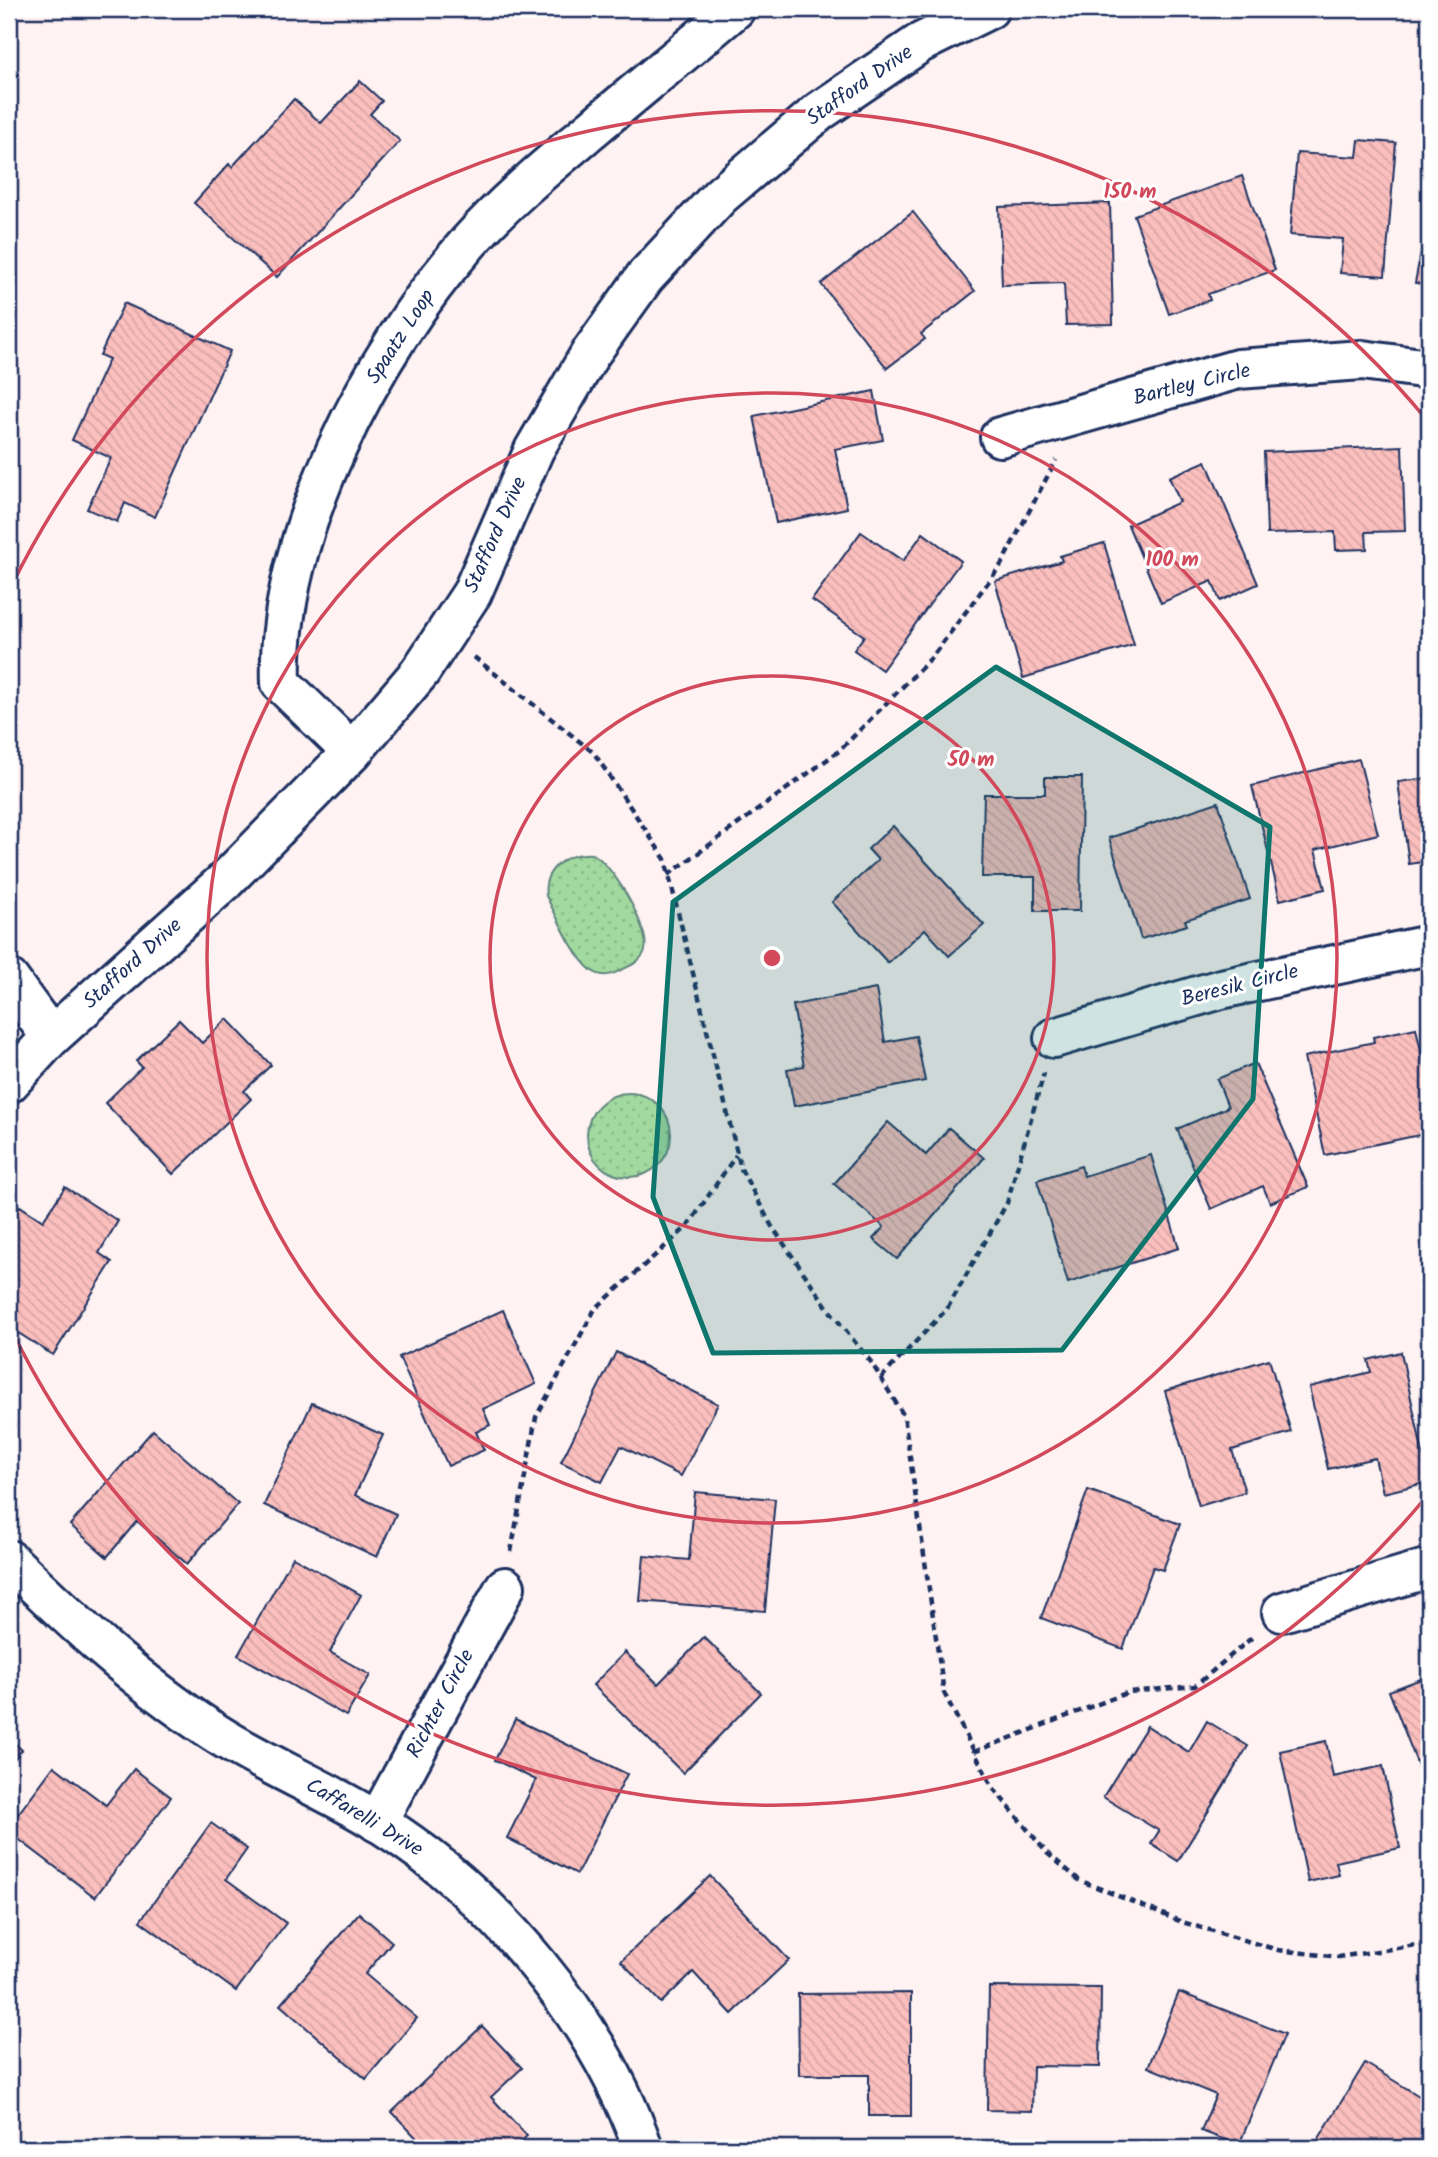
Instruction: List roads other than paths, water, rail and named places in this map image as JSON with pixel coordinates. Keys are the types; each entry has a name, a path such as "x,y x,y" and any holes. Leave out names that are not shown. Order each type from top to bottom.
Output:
{"street":[{"name":"Spaatz Loop","path":"352,752 281,683 280,644 290,585 311,509 355,410 429,292 468,243 523,187 735,9"},
{"name":"Stafford Drive","path":"9,1083 51,1037 225,881 352,752 420,672 472,593 534,450 590,354 645,277 720,196 820,111 920,43 989,9"},
{"name":"Bartley Circle","path":"1000,437 1238,369 1362,360 1429,369"},
{"name":"Beresik Circle","path":"1054,1038 1221,989 1429,945"},
{"path":"9,979 51,1037"},
{"name":"Caffarelli Drive","path":"9,1560 136,1676 212,1731 377,1822 450,1872 514,1936 576,2016 633,2118 643,2148"},
{"path":"1282,1612 1429,1568"},
{"name":"Richter Circle","path":"377,1822 505,1587"}]}
